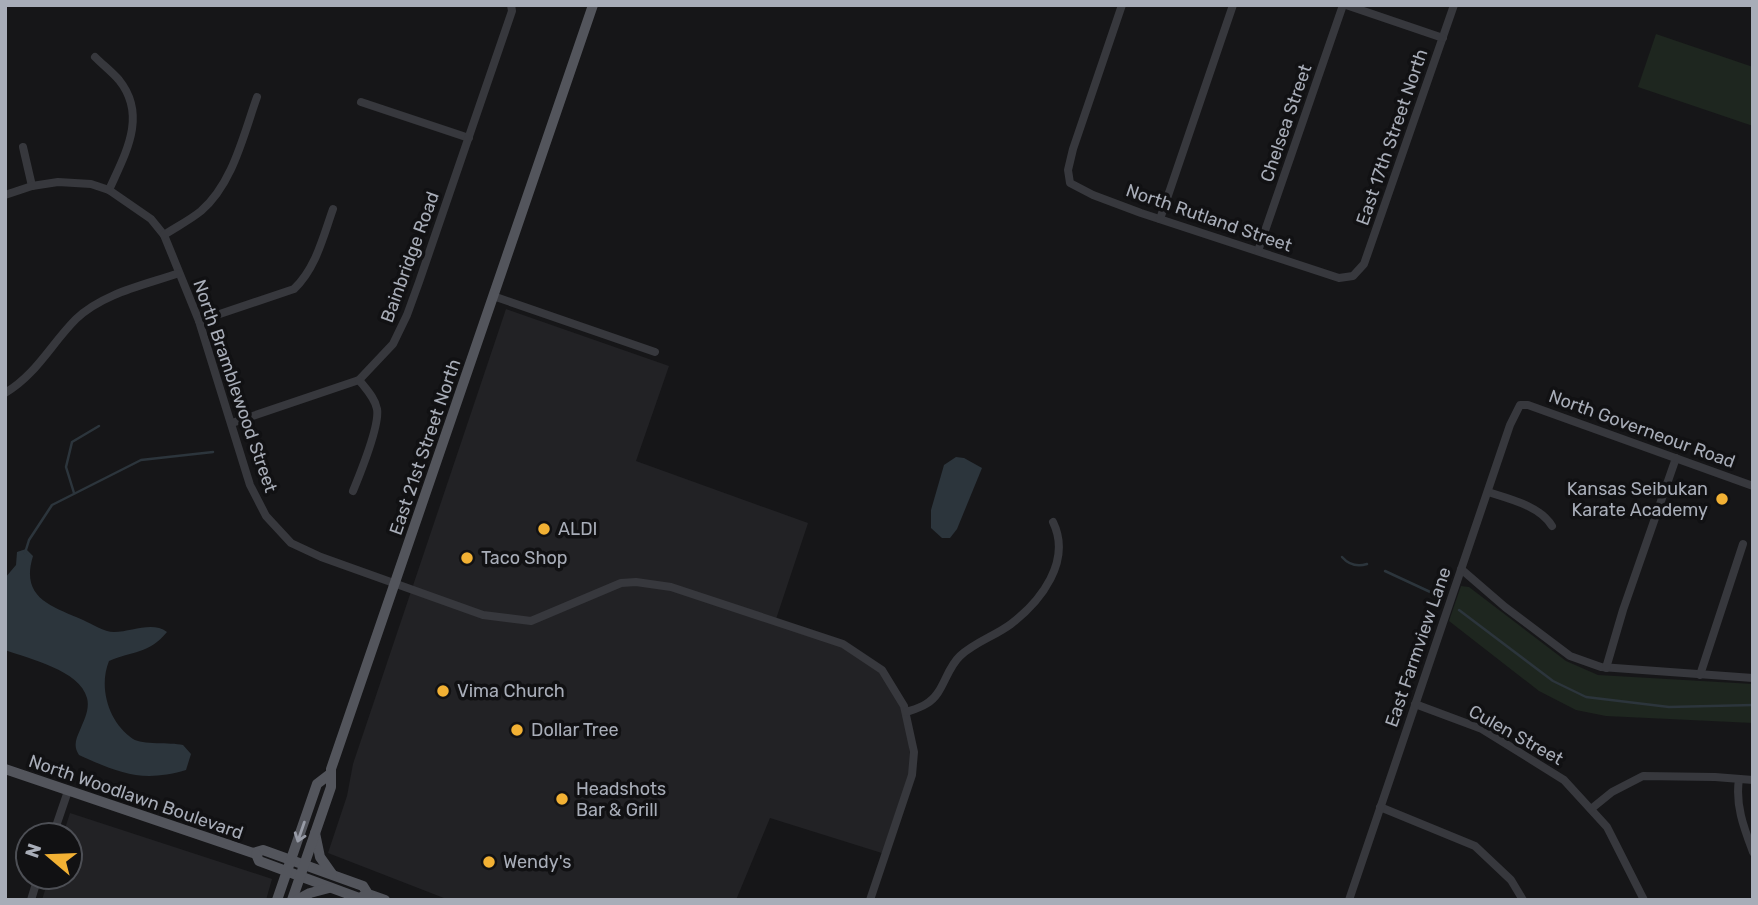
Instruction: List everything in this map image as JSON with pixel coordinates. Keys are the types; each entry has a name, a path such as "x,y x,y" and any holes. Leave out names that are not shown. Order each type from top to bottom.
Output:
{"main road":[{"name":"East 21st Street North","path":"292,900 331,788 330,774 593,5"},
{"name":"North Woodlawn Boulevard","path":"5,769 256,854 263,850 363,886 368,894 385,900"},
{"path":"277,900 317,784 330,774"},
{"path":"315,832 320,857 332,874"},
{"name":"North Woodlawn Boulevard","path":"256,854 259,861 331,888 359,898 368,894"},
{"path":"297,900 310,893 331,888"}],"street":[{"name":"Bainbridge Road","path":"232,423 359,380 393,344 407,315 469,138 512,11 511,5"},
{"name":"North Rutland Street","path":"1122,5 1073,149 1068,170 1070,183 1093,195 1160,219 1339,278 1353,276"},
{"path":"1160,219 1233,5"},
{"path":"1345,5 1443,38"},
{"name":"Chelsea Street","path":"1258,251 1345,5"},
{"name":"East 17th Street North","path":"1353,276 1364,264 1454,5"},
{"path":"95,57 120,81 131,101 135,119 131,140 109,190"},
{"path":"164,235 199,213 220,189 234,160 257,97"},
{"path":"361,102 469,138"},
{"path":"23,147 32,186"},
{"name":"North Bramblewood Street","path":"5,195 58,181 91,184 109,190 151,219 164,235 199,321 250,485 266,516 291,542 321,557 484,615 531,621 621,583 636,582 671,587 843,645 882,670 906,712 914,752 912,775 870,900"},
{"path":"199,321 294,289 313,265 333,209"},
{"path":"5,393 15,388 39,366 78,317 108,298 179,273"},
{"path":"493,296 655,352"},
{"path":"354,491 368,452 378,411 372,397 359,380"},
{"name":"North Governeour Road","path":"1520,405 1528,405 1575,421 1753,486"},
{"name":"East Farmview Lane","path":"1349,900 1510,425 1520,405"},
{"path":"1606,667 1676,458"},
{"path":"1488,492 1546,516 1552,526"},
{"path":"906,712 927,704 939,691 951,666 961,655 1012,623 1044,590 1060,555 1060,542 1054,522"},
{"path":"1700,674 1743,544"},
{"path":"1461,569 1505,607 1570,656 1606,667 1753,678"},
{"name":"Culen Street","path":"1415,704 1482,729 1564,780 1607,827 1644,900"},
{"path":"1591,809 1612,792 1643,776 1753,780"},
{"path":"1739,779 1737,793 1742,823 1753,852"},
{"path":"58,821 68,791"},
{"path":"1380,807 1475,846 1511,880 1523,900"}],"shaded area":[{"path":"1656,34 1753,67 1753,126 1638,87"},
{"path":"506,309 669,366 636,461 808,523 775,622 843,644 882,670 906,712 912,775 885,854 770,818 736,900 449,900 328,853 347,796 353,764"},
{"path":"956,457 964,458 982,468 957,529 950,538 942,538 931,528 931,510 944,465"},
{"path":"26,549 33,556 31,582 35,591 50,605 110,632 155,627 167,632 147,648 109,661 105,693 118,724 133,739 183,745 191,754 186,770 143,776 106,767 79,755 76,749 77,736 88,706 82,688 75,680 52,667 5,650 5,578 16,565 17,552"},
{"path":"1461,586 1469,587 1566,661 1598,675 1753,684 1753,723 1606,716 1576,710 1539,691 1449,621"},
{"path":"70,813 272,879 266,900 42,900 45,891 84,891 84,821 67,821"}],"waterway":[{"path":"74,493 66,467 72,442 99,426"},
{"path":"25,553 29,540 52,505 141,460 213,452"},
{"path":"1342,557 1353,565 1367,564"},
{"path":"1385,571 1441,597"},
{"path":"1459,610 1553,681 1586,697 1669,707 1753,705"}],"place":[{"name":"Kansas Seibukan Karate Academy","path":"1722,499"},
{"name":"ALDI","path":"544,529"},
{"name":"Taco Shop","path":"467,558"},
{"name":"Vima Church","path":"443,691"},
{"name":"Dollar Tree","path":"517,730"},
{"name":"Headshots Bar & Grill","path":"562,799"},
{"name":"Wendy's","path":"489,862"}]}
